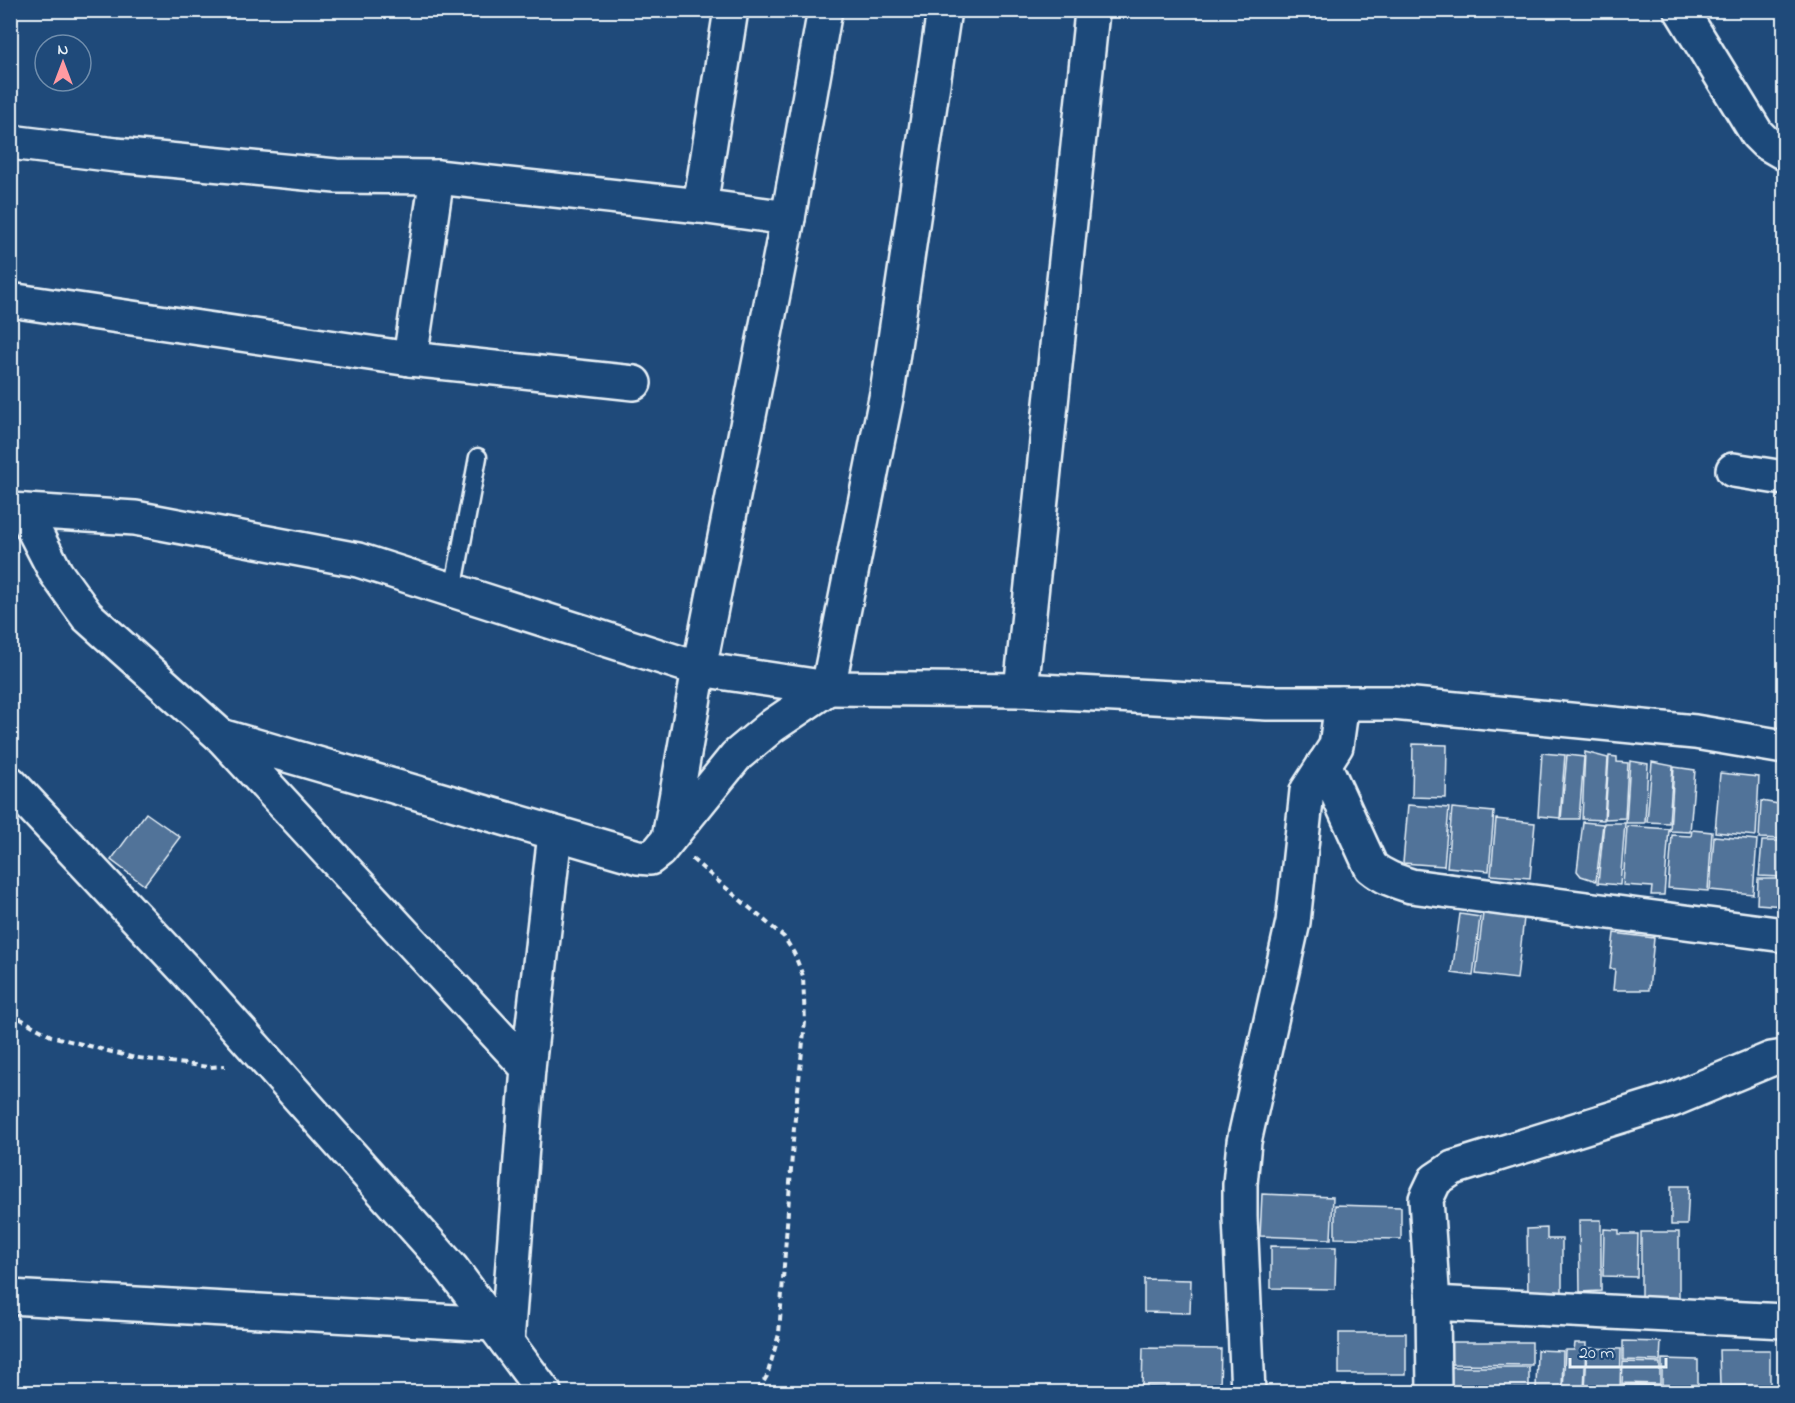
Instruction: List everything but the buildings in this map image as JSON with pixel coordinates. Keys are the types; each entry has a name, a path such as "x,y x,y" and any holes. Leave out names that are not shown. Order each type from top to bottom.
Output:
{"street":[{"path":"700,206 730,10"},
{"path":"669,839 699,669 788,218 825,10"},
{"path":"221,736 555,834 638,857 650,858 659,851 736,756 772,726 828,688 887,393 944,10"},
{"path":"1681,10 1757,134 1765,142 1785,153"},
{"path":"1021,690 1092,12"},
{"path":"10,142 116,155 336,176 437,177 788,218"},
{"path":"410,358 437,177"},
{"path":"10,300 410,358 634,383"},
{"path":"1733,470 1785,478"},
{"path":"17,510 146,520 358,560 699,669 828,688 1021,690 1267,703 1393,703 1695,732 1785,747"},
{"path":"17,510 56,573 87,616 221,736 528,1068"},
{"path":"1248,1392 1240,1217 1244,1142 1293,922 1307,791 1336,746 1342,703"},
{"path":"1324,764 1371,867 1392,880 1422,887 1785,935"},
{"path":"14,797 182,966 267,1061 452,1269 544,1392"},
{"path":"500,1333 555,834"},
{"path":"1434,1392 1434,1303 1426,1198 1436,1180 1453,1168 1672,1100 1771,1059 1785,1057"},
{"path":"10,1297 500,1333"},
{"path":"1434,1303 1785,1321"}],"lane":[{"path":"453,591 478,457"}],"path":[{"path":"669,839 784,937 794,953 803,976 805,1022 794,1128 779,1334 767,1376 757,1392"},
{"path":"10,1013 51,1036 130,1057 209,1067 267,1061"}]}
